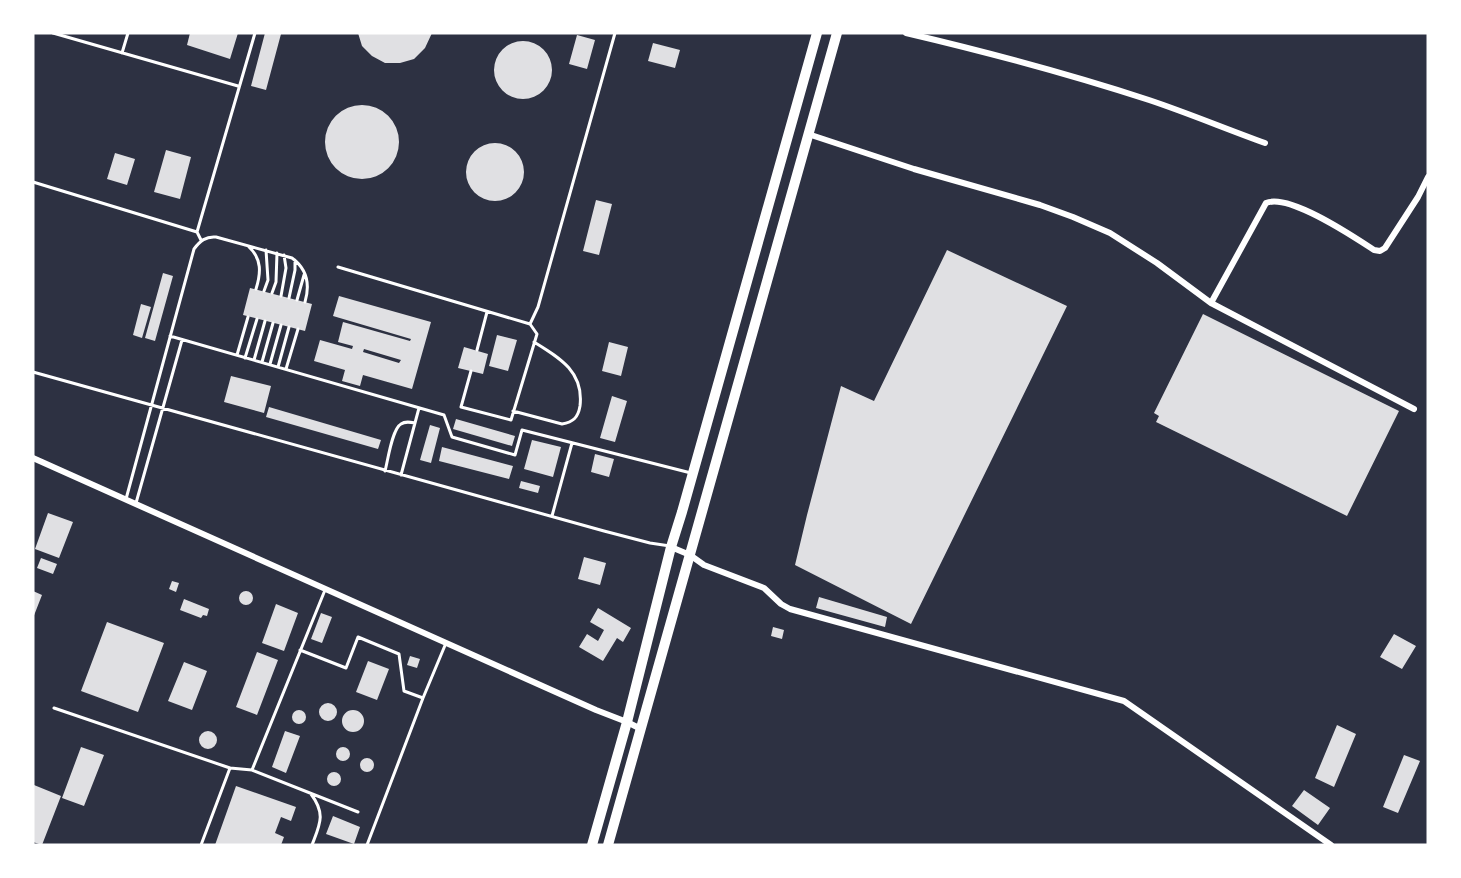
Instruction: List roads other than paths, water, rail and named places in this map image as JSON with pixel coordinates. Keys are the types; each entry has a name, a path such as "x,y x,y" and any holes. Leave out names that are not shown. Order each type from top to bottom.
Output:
{"highway":[{"path":"592,845 627,722 671,547 817,33"},
{"path":"608,845 837,33"}],"street":[{"path":"906,33 1150,100 1265,143"},
{"path":"808,134 914,169 1040,205 1110,233 1211,303 1414,409"},
{"path":"1211,303 1266,203 1286,202 1336,225 1374,250 1380,251 1385,248 1418,197 1428,177"},
{"path":"33,458 642,729"},
{"path":"671,547 690,555 704,565 764,588 790,609 1124,701 1331,845"}],"lane":[{"path":"53,33 239,86"},
{"path":"122,53 128,33"},
{"path":"201,240 197,232 255,33"},
{"path":"530,324 538,307 615,33"},
{"path":"33,182 197,232"},
{"path":"126,500 194,249 201,240 211,236 216,237 295,260 305,273 309,291 305,302"},
{"path":"247,245 254,251 260,268 256,289"},
{"path":"264,291 268,280 266,250"},
{"path":"272,294 276,282 277,253"},
{"path":"281,296 286,267 284,255"},
{"path":"289,298 296,270 295,260"},
{"path":"338,267 530,324 537,334 511,420 461,407 471,371"},
{"path":"297,300 305,273"},
{"path":"477,351 487,311"},
{"path":"237,355 248,316"},
{"path":"245,357 256,319"},
{"path":"254,360 265,321"},
{"path":"262,362 273,323"},
{"path":"270,364 281,325"},
{"path":"278,367 289,327"},
{"path":"286,369 298,329"},
{"path":"170,336 444,416 452,437 515,455 522,430 693,473"},
{"path":"135,504 182,340"},
{"path":"513,411 562,424 570,423 579,412 580,390 573,373 564,362 534,342"},
{"path":"33,372 552,517 671,547"},
{"path":"401,475 419,408"},
{"path":"385,471 398,425 404,422 415,423"},
{"path":"552,517 572,443"},
{"path":"252,770 326,589"},
{"path":"300,650 346,668 358,638 368,641 399,654 404,691 423,698"},
{"path":"367,845 446,642"},
{"path":"54,708 230,768 252,770 358,812"},
{"path":"201,845 230,768"},
{"path":"310,793 316,801 322,820 312,845"}]}
